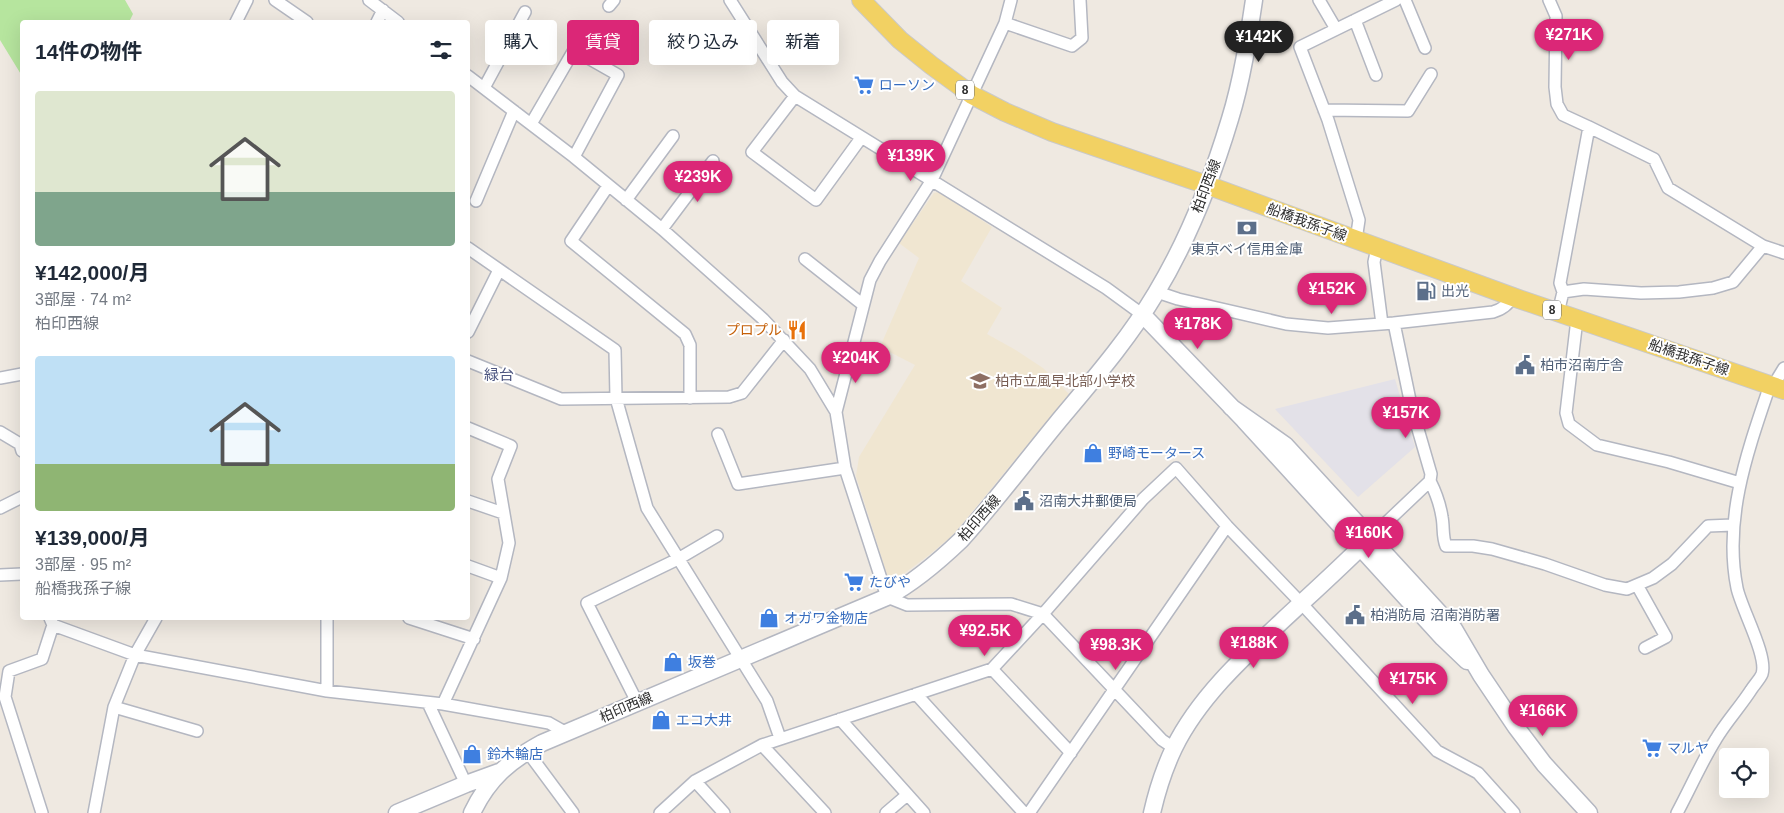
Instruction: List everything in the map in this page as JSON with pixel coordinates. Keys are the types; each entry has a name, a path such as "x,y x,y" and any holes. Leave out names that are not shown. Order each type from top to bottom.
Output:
{"main road":[{"name":"船橋我孫子線","path":"861,0 900,40 972,95 1005,112 1052,132 1207,185 1513,297 1776,387"},
{"name":"柏印西線","path":"472,813 486,788 499,772 527,751 565,732 887,597 904,588 921,575 961,540 1093,379 1143,315 1157,292 1185,238 1207,185 1230,119 1254,0"},
{"path":"1143,315 1365,543 1443,638 1481,675 1544,764 1590,813"},
{"path":"1152,813 1156,794 1174,748 1194,715 1217,686 1239,663 1365,543"},
{"path":"397,813 499,772"}],"street":[{"path":"237,20 247,0"},
{"path":"275,0 305,20"},
{"path":"369,0 396,20"},
{"path":"730,0 782,82 795,96 1106,288 1143,315"},
{"path":"836,412 862,304 870,280 880,261 932,180 1005,23 1011,0"},
{"path":"1005,23 1072,46 1082,38 1080,0"},
{"path":"1319,0 1336,30"},
{"path":"1405,0 1425,48"},
{"path":"1549,0 1556,16 1555,87 1557,104 1563,115 1654,159 1668,188 1763,246 1784,254"},
{"path":"1356,240 1359,220 1324,110 1300,47 1391,1"},
{"path":"377,20 383,10"},
{"path":"484,88 525,12"},
{"path":"1355,20 1376,75"},
{"path":"531,124 574,50 618,75 574,157"},
{"path":"1324,110 1408,111 1432,74"},
{"path":"470,78 574,157 662,229 763,319 810,368 836,412 845,468 887,597 907,605 1011,604 1043,614 1162,740 1174,748"},
{"path":"795,96 752,152 816,200 861,138"},
{"path":"476,201 514,111"},
{"path":"1558,312 1563,292 1560,283 1589,127"},
{"path":"626,200 673,136"},
{"path":"662,229 713,161"},
{"path":"608,186 571,241 685,334 690,345 690,398"},
{"path":"1563,292 1584,289 1641,294 1713,288 1733,282 1763,246"},
{"path":"1377,248 1374,262 1388,324 1431,474 1430,481 1437,497 1442,518 1443,539 1446,546 1473,546 1492,549 1545,564 1605,585 1627,589 1653,578 1672,564 1708,526 1733,525"},
{"path":"470,249 615,350 616,398 647,508 739,659 767,701 780,738"},
{"path":"805,260 862,304"},
{"path":"470,328 499,270"},
{"path":"1157,292 1178,299 1286,324 1328,328 1388,324 1493,312 1508,304 1513,297"},
{"path":"1577,319 1566,413 1569,424 1597,445 1669,462 1740,483"},
{"path":"470,362 561,399 729,397 742,393 784,340"},
{"path":"1677,813 1716,739 1762,673 1762,660 1758,645 1737,590 1733,567 1733,525 1740,483 1753,437 1784,368"},
{"path":"0,378 20,374"},
{"path":"443,704 501,578 509,542 498,478 511,446 470,429"},
{"path":"0,432 20,444"},
{"path":"718,434 738,484 845,468"},
{"path":"660,813 695,780 762,745 992,668 1043,614 1143,499 1176,468 1437,751 1478,773 1514,813"},
{"path":"1365,543 1430,481"},
{"path":"0,508 20,498"},
{"path":"470,502 504,513"},
{"path":"1029,813 1228,526"},
{"path":"637,702 588,603 678,559 718,536"},
{"path":"470,567 501,578"},
{"path":"0,575 20,574"},
{"path":"1636,585 1666,637 1645,648"},
{"path":"94,813 114,707 135,654 155,620"},
{"path":"327,620 327,691"},
{"path":"415,620 474,639"},
{"path":"42,813 5,697 4,671 42,659 51,621 135,654 327,691 443,704 549,723 565,732"},
{"path":"992,668 1071,753"},
{"path":"916,694 1024,813"},
{"path":"428,703 466,784"},
{"path":"114,707 197,731"},
{"path":"840,719 924,813"},
{"path":"762,745 825,813"},
{"path":"527,751 572,813"},
{"path":"695,780 724,813"},
{"path":"886,813 907,795"}],"shaded area":[{"name":"柏市立風早北部小学校","path":"939,192 992,227 961,281 1002,308 987,334 1043,368 1069,394 953,535 894,581 889,581 856,476 859,457 915,365 880,347 919,258 899,243 934,193"},
{"path":"1395,379 1415,447 1358,497 1275,409"}],"green space":[{"path":"0,0 125,0 133,14 130,20 20,20 20,73 0,40"}],"place":[{"name":"ローソン","path":"864,85"},
{"name":"東京ベイ信用金庫","path":"1247,228"},
{"name":"出光","path":"1426,291"},
{"name":"プロプル","path":"797,330"},
{"name":"柏市沼南庁舎","path":"1525,365"},
{"name":"柏市立風早北部小学校","path":"980,381"},
{"name":"野崎モータース","path":"1093,453"},
{"name":"沼南大井郵便局","path":"1024,501"},
{"name":"たびや","path":"854,582"},
{"name":"柏消防局 沼南消防署","path":"1355,615"},
{"name":"オガワ金物店","path":"769,618"},
{"name":"坂巻","path":"673,662"},
{"name":"エコ大井","path":"661,720"},
{"name":"マルヤ","path":"1652,748"},
{"name":"鈴木輪店","path":"472,754"}],"district":[{"name":"緑台","path":"499,375"}]}
